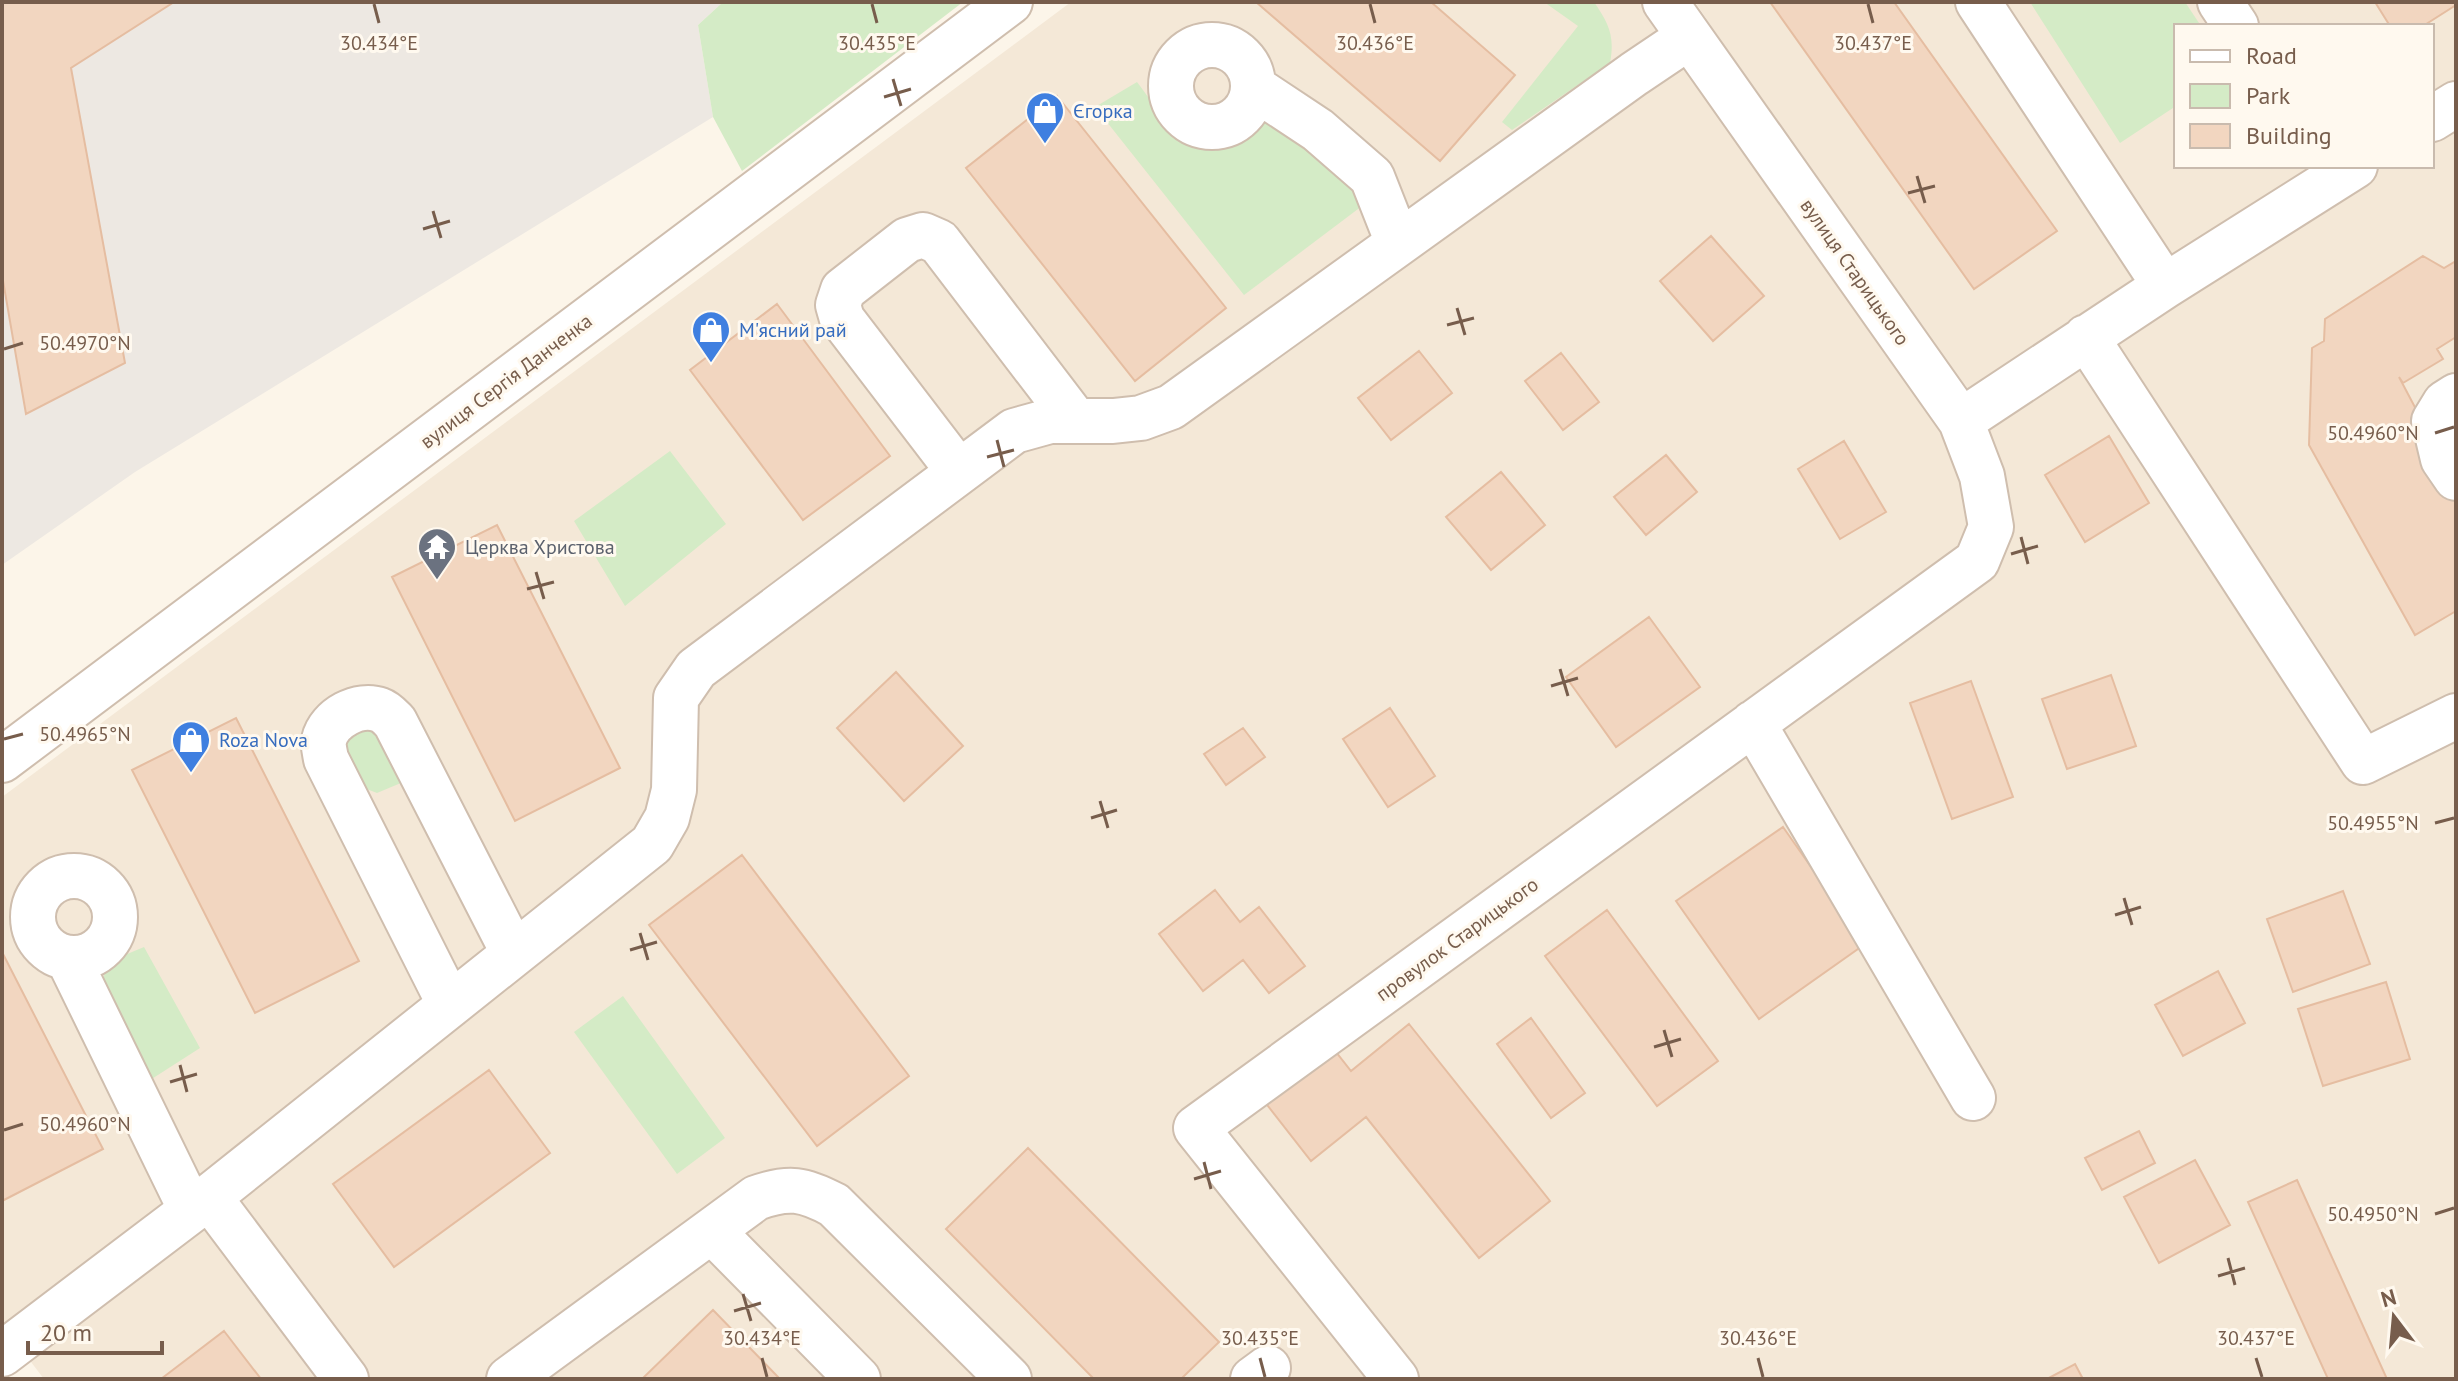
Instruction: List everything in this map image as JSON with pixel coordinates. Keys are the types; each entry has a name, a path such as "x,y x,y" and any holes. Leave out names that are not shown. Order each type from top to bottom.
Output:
{"street":[{"name":"вулиця Сергія Данченка","path":"2,760 1010,2"},
{"name":"вулиця Старицького","path":"1665,2 1961,421 1982,476 1991,527 1977,561"},
{"path":"1978,2 2165,286"},
{"path":"2220,2 2235,24"},
{"path":"2,1354 200,1204 652,844 667,818 674,790 676,698 696,669 1014,431 1050,421 1141,418 1171,407 1689,37"},
{"path":"1253,87 1318,130 1372,177 1398,243"},
{"path":"2434,118 2456,104"},
{"path":"1961,421 2339,170"},
{"path":"959,472 842,319 838,305 843,290 907,240 923,235 939,242 1075,420"},
{"path":"2086,337 2363,762 2456,716"},
{"path":"2456,396 2445,403 2434,421 2443,459 2456,478"},
{"name":"провулок Старицького","path":"1396,1379 1196,1128 1977,561"},
{"path":"450,1005 326,759 323,743 330,726 345,714 363,707 382,710 395,722 514,954"},
{"path":"1753,723 1973,1098"},
{"path":"68,958 200,1204 346,1379"},
{"path":"509,1379 756,1198 775,1191 806,1190 834,1205 1009,1379"},
{"path":"712,1231 858,1379"}],"shaded area":[{"path":"2,2 723,2 698,25 713,117 135,472 2,565"},
{"path":"1071,2 1654,2 1709,66 1729,52 1695,2 2456,2 2456,1379 44,1379 2,1324 2,797"}],"green space":[{"path":"723,2 963,2 742,171 713,117 698,25"},
{"path":"1544,2 1594,2 1610,31 1610,63 1512,130 1502,122 1578,26"},
{"path":"2030,2 2185,2 2200,24 2174,24 2174,107 2120,143"},
{"path":"1137,82 1173,125 1196,138 1224,136 1260,122 1275,125 1317,156 1366,203 1244,295 1095,107"},
{"path":"670,451 726,524 625,606 574,521"},
{"path":"377,725 408,780 377,793 364,788 346,752 347,739 359,730"},
{"path":"144,947 200,1048 147,1082 102,992 105,969 120,957"},
{"path":"623,996 725,1138 677,1174 574,1032"}],"building":[{"path":"2,2 174,2 71,68 125,363 26,414 2,275"},
{"path":"1256,2 1431,2 1515,75 1440,161"},
{"path":"1770,2 1894,2 2057,231 1974,289"},
{"path":"2375,2 2456,2 2456,5 2426,24 2389,24"},
{"path":"1057,96 1226,308 1135,381 966,168"},
{"path":"1711,236 1764,296 1713,341 1660,281"},
{"path":"2423,256 2444,268 2456,261 2456,337 2437,349 2443,359 2403,383 2399,377 2456,485 2456,611 2415,635 2309,445 2312,348 2324,341 2325,319"},
{"path":"777,304 890,456 803,520 690,370"},
{"path":"1419,351 1452,393 1391,440 1358,398"},
{"path":"1561,353 1599,402 1563,430 1525,381"},
{"path":"2109,436 2149,503 2085,542 2045,475"},
{"path":"1844,441 1886,512 1840,539 1798,469"},
{"path":"1666,455 1697,492 1646,535 1614,497"},
{"path":"1501,472 1545,525 1491,570 1446,517"},
{"path":"497,525 620,768 515,821 392,577"},
{"path":"1649,617 1700,687 1616,747 1566,677"},
{"path":"896,672 963,746 904,801 837,728"},
{"path":"2111,675 2136,746 2067,769 2042,699"},
{"path":"1971,681 2013,797 1952,819 1910,703"},
{"path":"1390,708 1435,776 1388,807 1343,739"},
{"path":"236,718 359,961 255,1013 132,770"},
{"path":"1243,728 1265,757 1226,785 1204,754"},
{"path":"1783,827 1865,944 1759,1019 1676,901"},
{"path":"742,855 909,1076 817,1146 649,925"},
{"path":"1215,890 1240,922 1259,907 1305,966 1269,993 1243,960 1203,991 1159,934"},
{"path":"2343,891 2370,964 2293,992 2267,919"},
{"path":"1607,910 1718,1061 1657,1106 1545,956"},
{"path":"2,952 103,1149 2,1201"},
{"path":"2218,971 2245,1023 2183,1056 2155,1005"},
{"path":"2386,982 2410,1059 2323,1086 2298,1009"},
{"path":"1531,1018 1585,1093 1551,1118 1497,1044"},
{"path":"1409,1024 1550,1201 1479,1258 1366,1117 1311,1161 1264,1101 1332,1047 1351,1071"},
{"path":"489,1070 550,1153 394,1267 333,1184"},
{"path":"2139,1131 2155,1163 2102,1190 2085,1158"},
{"path":"1028,1148 1219,1342 1181,1379 1094,1379 946,1229"},
{"path":"2195,1160 2230,1225 2159,1263 2124,1197"},
{"path":"2297,1180 2387,1379 2328,1379 2248,1202"},
{"path":"713,1310 780,1379 642,1379"},
{"path":"224,1331 261,1379 161,1379"},
{"path":"2075,1364 2083,1379 2047,1379"}],"place":[{"name":"Єгорка","path":"1045,145"},
{"name":"М'ясний рай","path":"711,364"},
{"name":"Церква Христова","path":"437,581"},
{"name":"Roza Nova","path":"191,774"}]}
